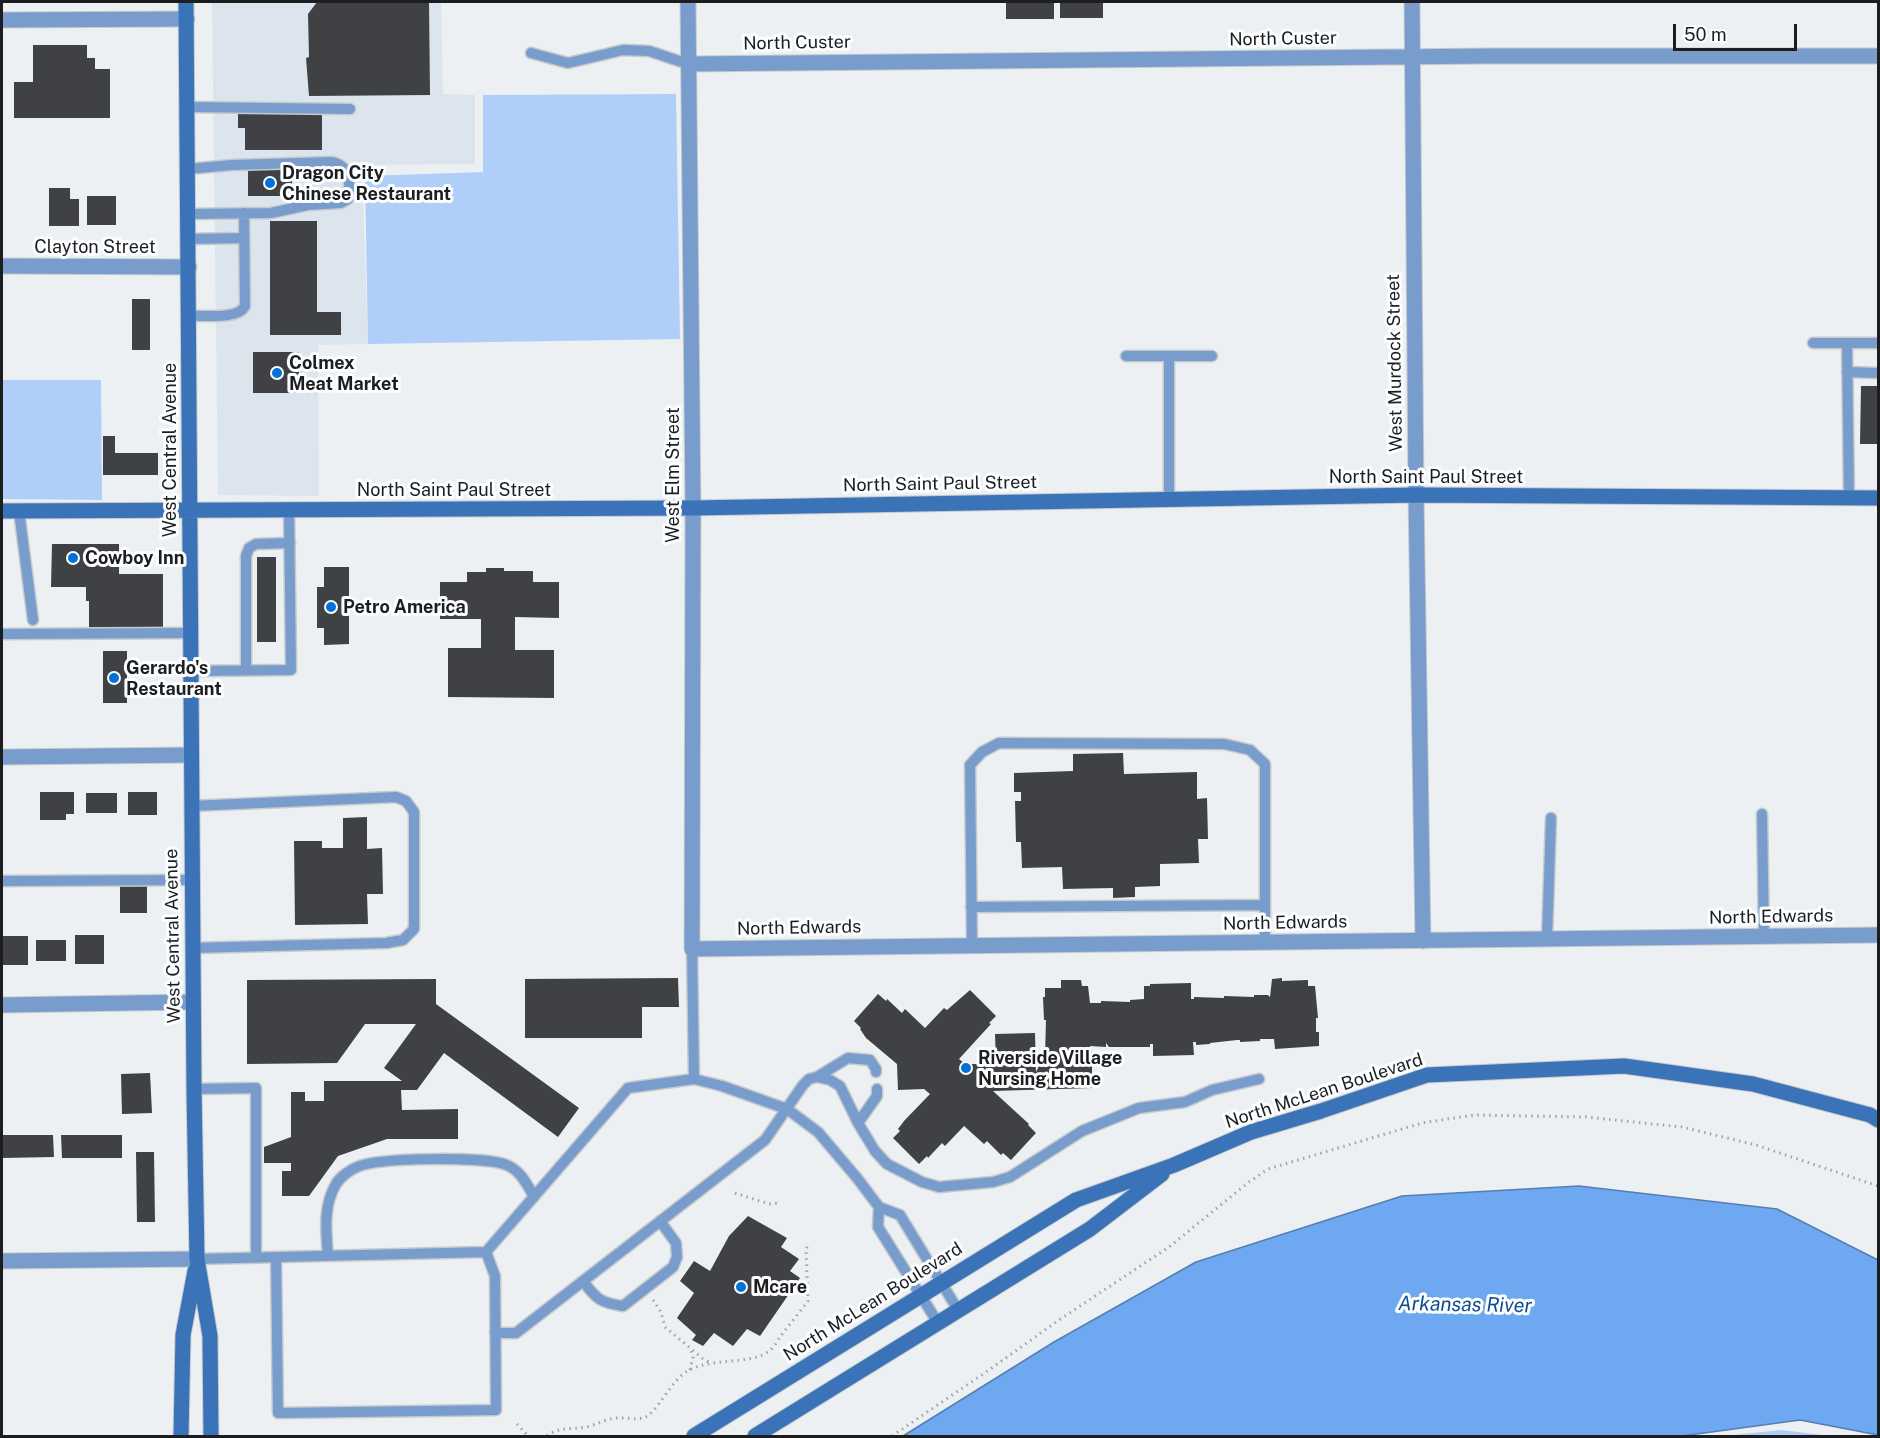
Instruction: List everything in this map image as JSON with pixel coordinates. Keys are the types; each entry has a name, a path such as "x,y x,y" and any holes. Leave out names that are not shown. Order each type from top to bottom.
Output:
{"main road":[{"name":"West Central Avenue","path":"186,2 194,1089 197,1259 210,1336 211,1437"},
{"name":"North Saint Paul Street","path":"2,512 693,508 1416,495 1878,498"},
{"name":"North McLean Boulevard","path":"694,1437 1076,1200 1174,1165 1251,1132 1427,1075 1624,1066 1753,1084 1870,1115 1878,1120"},
{"name":"North McLean Boulevard","path":"755,1437 1089,1228 1174,1165"},
{"name":"West Central Avenue","path":"182,1437 183,1335 197,1259"}],"street":[{"name":"West Elm Street","path":"688,2 693,508 692,949"},
{"name":"West Murdock Street","path":"1412,2 1423,940"},
{"path":"2,21 187,19"},
{"name":"North Custer","path":"688,64 1412,57 1878,56"},
{"name":"Clayton Street","path":"2,266 189,267"},
{"path":"2,757 190,755"},
{"name":"North Edwards","path":"692,949 1878,935"},
{"path":"2,1005 193,1002"},
{"path":"2,1261 197,1259"}],"lane":[{"path":"531,53 568,63 623,50 649,51 688,64"},
{"path":"187,107 350,109"},
{"path":"188,169 232,165 331,162 345,169 350,190 348,199 340,203 308,205 271,213 188,214"},
{"path":"189,316 235,315 245,306 244,213"},
{"path":"188,239 244,238"},
{"path":"1813,343 1878,342"},
{"path":"1847,343 1849,498"},
{"path":"1126,356 1212,356"},
{"path":"1169,356 1169,500"},
{"path":"1847,372 1878,373"},
{"path":"190,670 291,670 290,510"},
{"path":"19,511 33,620"},
{"path":"246,670 246,556 249,548 255,544 290,543"},
{"path":"2,634 190,633"},
{"path":"972,946 970,765 982,752 999,743 1224,744 1250,750 1265,764 1265,942"},
{"path":"191,806 396,797 406,801 414,812 414,929 403,940 386,943 192,948"},
{"path":"1762,814 1764,937"},
{"path":"1548,939 1551,818"},
{"path":"2,881 192,880"},
{"path":"971,907 1265,905"},
{"path":"692,949 694,1079"},
{"path":"495,1333 516,1333 765,1140 803,1084 809,1079 817,1077 848,1058 870,1060 876,1072"},
{"path":"817,1077 830,1080 840,1086 858,1123 887,1164 939,1187 993,1182 1010,1177 1082,1131 1139,1107 1185,1102 1212,1090 1259,1079"},
{"path":"197,1259 486,1252 628,1088 694,1079 722,1086 787,1110 818,1132 879,1207 900,1215 958,1310"},
{"path":"194,1089 256,1088 255,1258"},
{"path":"858,1123 877,1096 877,1089"},
{"path":"328,1256 327,1207 331,1196 337,1182 349,1172 363,1165 396,1160 486,1161 503,1164 519,1172 534,1197"},
{"path":"879,1207 878,1227 938,1323"},
{"path":"584,1281 593,1295 605,1304 623,1306 665,1274 673,1267 676,1243 660,1221"},
{"path":"276,1257 278,1413 496,1410 495,1276 486,1252"}],"path":[{"path":"892,1437 1056,1322 1169,1247 1268,1169 1422,1122 1474,1115 1586,1117 1682,1127 1756,1145 1878,1186"},
{"path":"735,1193 769,1204 779,1203"},
{"path":"547,1437 564,1428 587,1427 617,1418 644,1418 654,1411 674,1381 690,1370 710,1363 759,1357 770,1351 808,1301 806,1250 808,1244"},
{"path":"654,1300 661,1312 665,1327 710,1363"},
{"path":"690,1370 693,1358 691,1349"},
{"path":"517,1424 528,1437"}],"shaded area":[{"path":"212,2 441,2 443,94 475,95 475,164 362,165 368,344 318,345 319,496 218,495"},
{"path":"676,94 680,339 368,344 365,176 483,172 483,95"},
{"path":"2,380 101,380 102,500 2,499"},
{"path":"1781,1430 1832,1436 1724,1436"}],"water":[{"name":"Arkansas River","path":"1579,1186 1777,1209 1878,1260 1878,1435 1800,1420 1682,1436 903,1436 1054,1342 1196,1262 1402,1196"}],"building":[{"path":"317,2 429,2 430,95 309,96 306,58 309,57 308,14"},
{"path":"1006,2 1054,2 1054,19 1006,19"},
{"path":"1060,2 1103,2 1103,18 1060,18"},
{"path":"33,45 87,45 87,58 95,58 95,69 110,69 110,118 14,118 14,82 33,82"},
{"path":"238,113 322,113 322,150 245,150 245,128 238,128"},
{"path":"248,169 292,169 292,196 248,196"},
{"path":"49,188 70,188 70,199 79,199 79,226 49,226"},
{"path":"87,196 116,196 116,225 87,225"},
{"path":"270,221 317,221 317,312 341,312 341,335 270,335"},
{"path":"132,299 150,299 150,350 132,350"},
{"path":"253,352 299,352 299,393 253,393"},
{"path":"1861,386 1878,386 1878,444 1860,444"},
{"path":"103,436 115,436 115,453 158,453 158,475 103,475"},
{"path":"52,544 119,544 119,574 163,574 163,627 89,627 89,601 86,601 86,587 51,587"},
{"path":"257,557 276,557 276,642 257,642"},
{"path":"324,567 349,567 349,644 324,645 324,628 317,628 317,587 324,587"},
{"path":"486,568 504,568 504,571 533,571 533,582 559,582 559,618 515,617 515,650 554,650 554,698 448,697 448,648 481,648 481,619 440,619 440,582 467,582 467,572 486,572"},
{"path":"103,651 127,651 127,703 103,703"},
{"path":"1123,753 1124,774 1197,772 1197,799 1207,798 1208,839 1198,839 1199,863 1160,864 1160,886 1135,887 1135,897 1113,898 1113,888 1063,889 1062,867 1022,868 1021,842 1016,842 1015,801 1021,801 1021,792 1014,792 1014,773 1073,771 1073,754"},
{"path":"40,792 74,792 74,814 66,814 66,820 40,820"},
{"path":"128,792 157,792 157,815 128,815"},
{"path":"86,793 117,793 117,813 86,813"},
{"path":"367,817 367,849 382,848 383,894 367,894 368,924 295,925 294,841 322,841 322,848 343,848 343,818"},
{"path":"120,885 147,885 147,913 120,913"},
{"path":"75,935 104,935 104,964 75,964"},
{"path":"2,936 28,936 28,965 2,965"},
{"path":"36,940 66,940 66,961 36,961"},
{"path":"678,978 679,1007 642,1007 642,1038 525,1038 525,979"},
{"name":"Riverside Village Nursing Home","path":"1282,978 1282,981 1308,980 1308,986 1315,986 1318,1018 1316,1018 1316,1032 1319,1032 1319,1046 1275,1049 1274,1039 1240,1042 1237,1040 1196,1045 1196,1042 1193,1042 1194,1055 1153,1056 1153,1044 1150,1044 1150,1047 1109,1047 1106,1043 1106,1047 1090,1046 1092,1050 1092,1088 993,1091 1036,1133 1011,1160 1003,1153 1001,1155 987,1141 984,1144 964,1126 945,1146 942,1143 919,1164 893,1138 900,1131 898,1129 904,1121 930,1094 924,1089 898,1090 897,1064 866,1038 854,1021 878,994 902,1013 905,1009 925,1028 944,1008 947,1010 970,990 996,1016 959,1059 965,1064 996,1064 995,1034 1035,1033 1036,1072 1041,1062 1048,1061 1048,1057 1045,1057 1046,1020 1044,1020 1043,997 1045,997 1045,988 1061,988 1061,980 1081,980 1082,986 1088,986 1090,1003 1101,1003 1101,1001 1130,1002 1130,1000 1144,999 1144,986 1150,986 1150,984 1191,983 1191,999 1194,997 1224,998 1224,996 1254,997 1254,995 1270,997 1272,979"},
{"path":"436,979 436,1004 579,1108 558,1137 444,1053 417,1090 401,1090 402,1110 458,1109 458,1139 387,1139 338,1156 309,1196 282,1196 282,1171 291,1171 291,1163 264,1163 264,1147 291,1137 291,1092 305,1092 305,1101 324,1101 324,1081 402,1081 384,1068 416,1024 365,1024 337,1063 247,1064 247,980"},
{"path":"150,1073 152,1113 122,1114 121,1074"},
{"path":"2,1135 53,1135 54,1157 2,1158"},
{"path":"61,1135 122,1135 122,1158 62,1158"},
{"path":"136,1152 154,1152 155,1222 137,1222"},
{"name":"Mcare","path":"748,1216 787,1238 781,1247 799,1259 790,1271 800,1278 760,1336 747,1329 733,1346 714,1333 703,1346 692,1340 696,1335 677,1318 694,1293 680,1281 694,1261 710,1271 729,1236"}],"place":[{"name":"Dragon City Chinese Restaurant","path":"270,183"},
{"name":"Colmex Meat Market","path":"277,373"},
{"name":"Cowboy Inn","path":"73,558"},
{"name":"Petro America","path":"331,607"},
{"name":"Gerardo's Restaurant","path":"114,678"},
{"name":"Riverside Village Nursing Home","path":"966,1068"},
{"name":"Mcare","path":"741,1287"}]}
